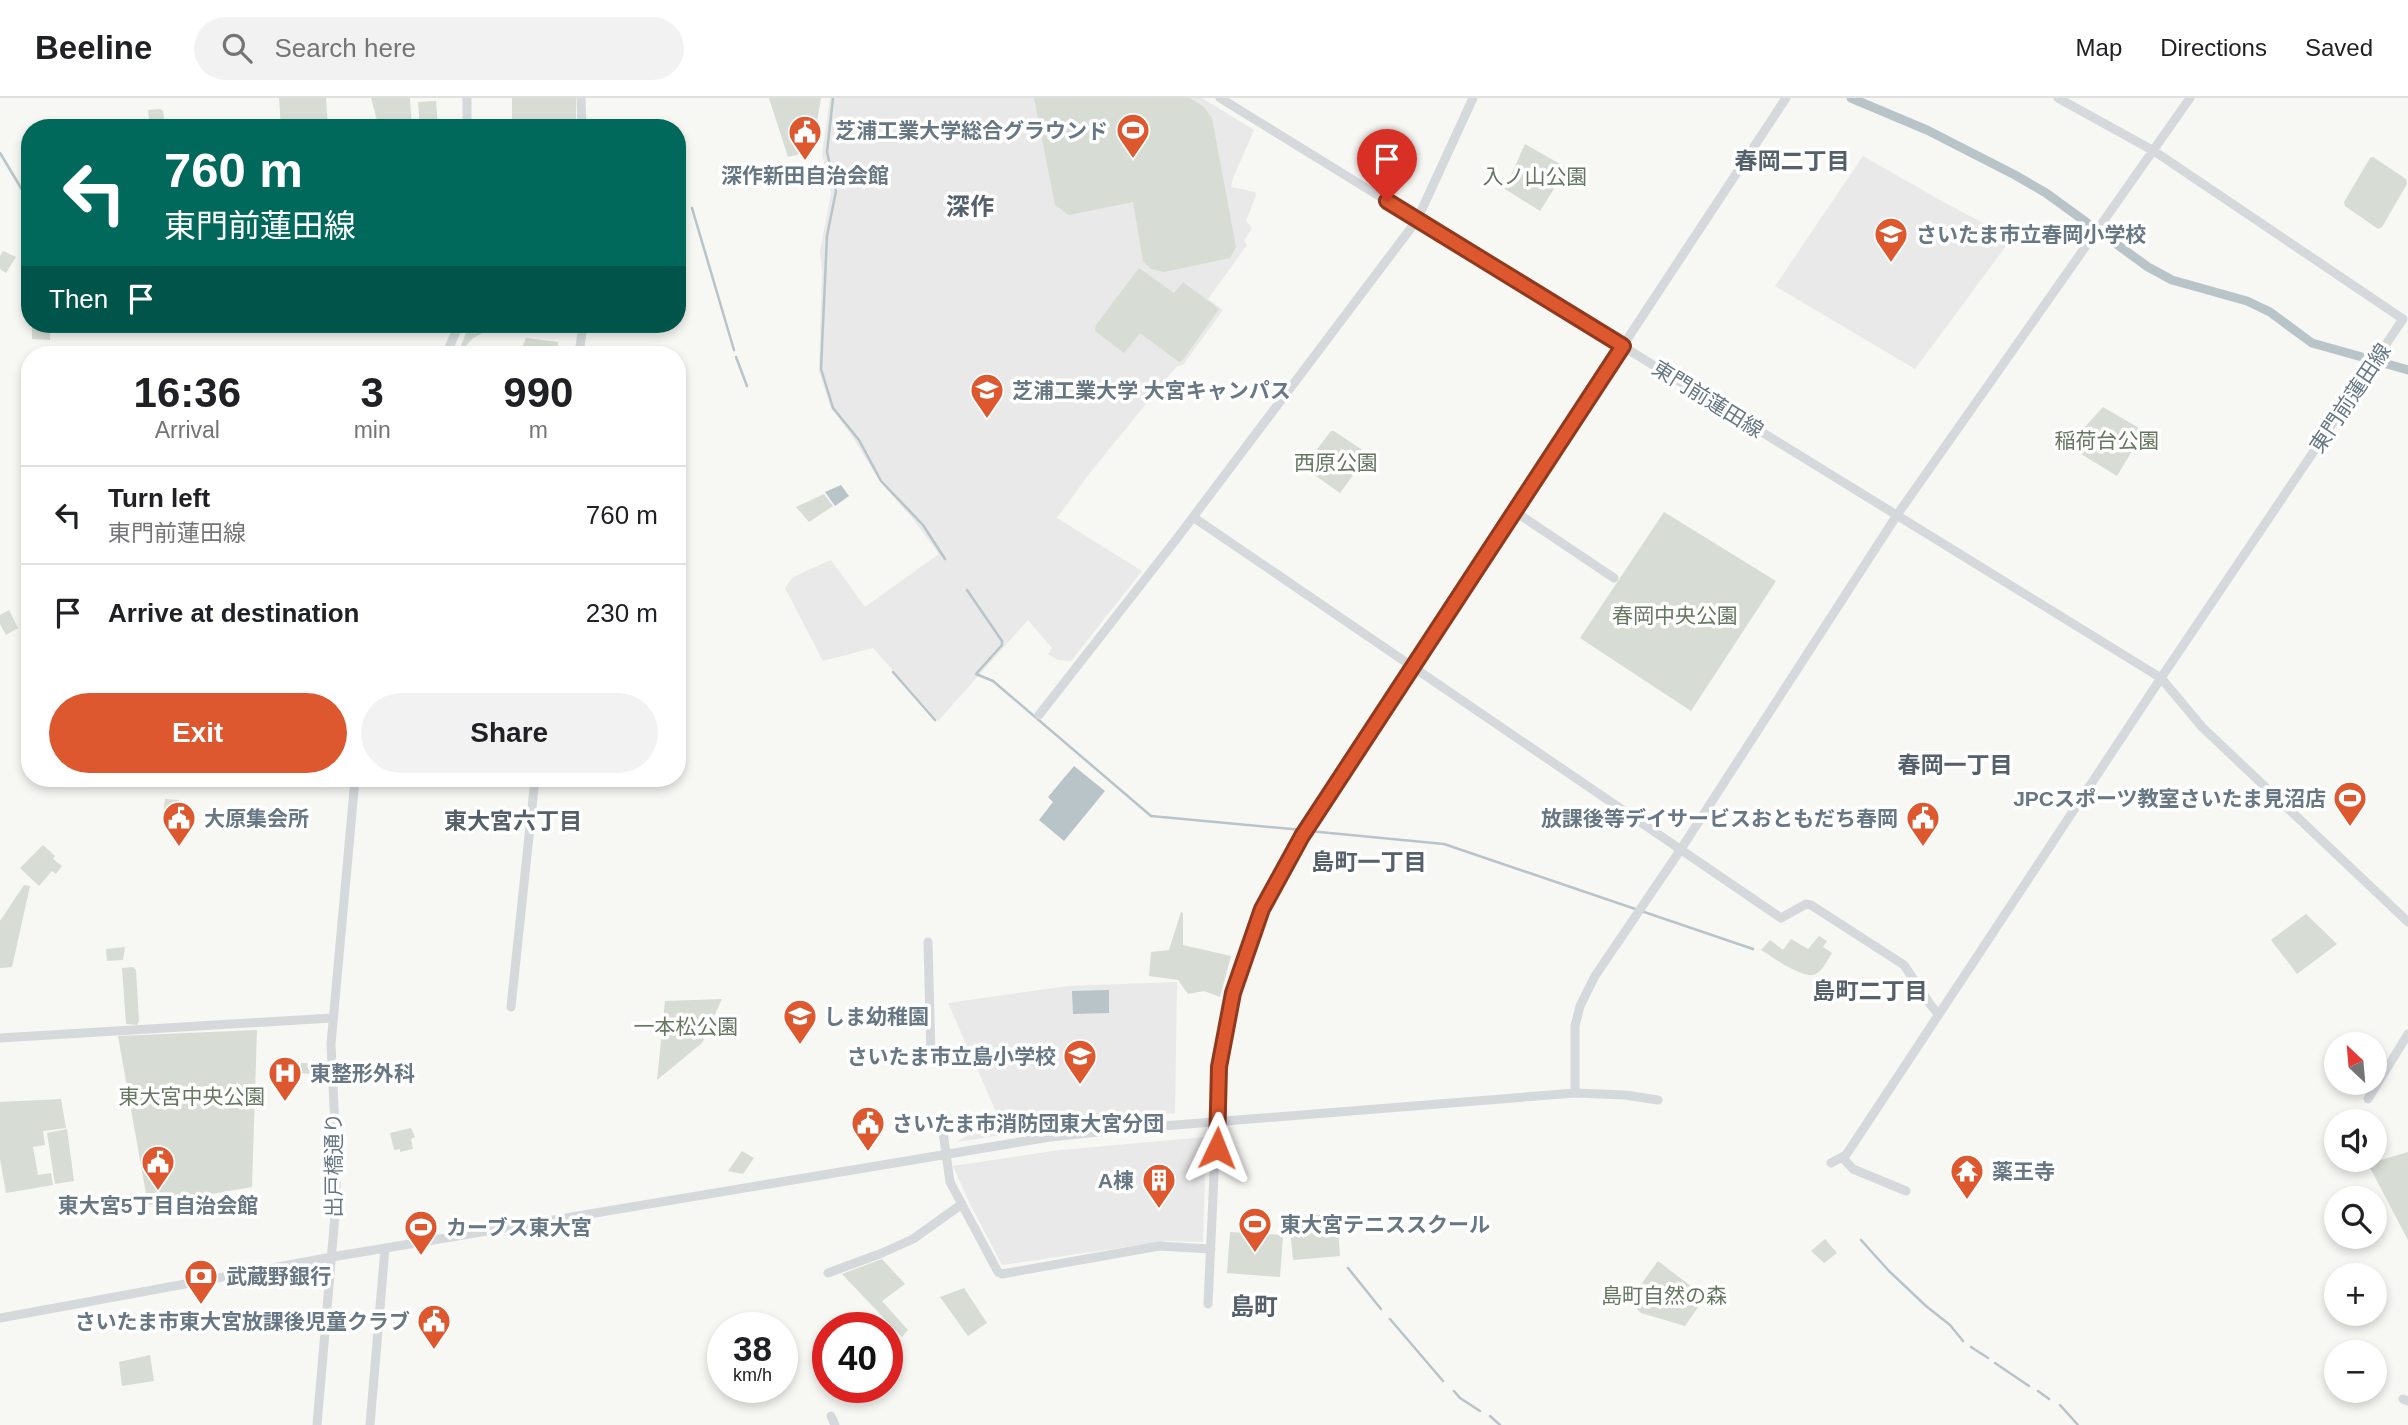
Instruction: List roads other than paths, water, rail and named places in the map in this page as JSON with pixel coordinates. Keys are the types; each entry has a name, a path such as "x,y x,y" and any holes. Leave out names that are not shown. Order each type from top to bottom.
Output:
{"street":[{"path":"467,98 467,119"},
{"path":"581,98 582,119"},
{"name":"東門前蓮田線","path":"1220,98 2161,678 2202,727 2408,922"},
{"path":"1039,715 1193,517 1417,220 1473,98"},
{"path":"1208,1304 1219,1067 1233,993 1262,909 1302,836 1786,98"},
{"name":"東門前蓮田線","path":"2058,98 2154,150 2405,314 2161,678"},
{"path":"1575,1093 1575,1026 1583,999 1595,976 1681,849 1897,515 2190,98"},
{"path":"1514,511 1614,578"},
{"path":"1193,517 1781,918 1806,904 1904,965 1938,1014"},
{"path":"1831,1163 1843,1158 2161,678"},
{"name":"出戸橋通り","path":"317,1425 337,1165 331,1066 332,1018 354,787"},
{"path":"510,1007 533,787"},
{"path":"928,942 931,1057"},
{"path":"0,1038 332,1018"},
{"path":"2368,1099 2408,1034"},
{"path":"0,1318 332,1257 1074,1135 1575,1093 1625,1095 1658,1100"},
{"path":"943,1132 948,1176 998,1272 1002,1274 1159,1246 1212,1249"},
{"path":"1843,1158 1853,1169 1906,1191"},
{"path":"828,1273 913,1239 962,1204"},
{"path":"370,1425 385,1248"}],"waterway":[{"path":"833,98 827,152 836,191 827,236 821,369 833,408 859,440 881,481 923,525 945,559"},
{"path":"1851,98 1927,130 2015,175 2046,193 2148,267 2172,280 2247,301 2270,312 2312,343 2408,370"},
{"path":"0,153 21,188"},
{"path":"692,208 734,350"},
{"path":"736,357 747,386"},
{"path":"967,590 1002,641 1002,645 976,674 993,681 1151,816 1302,830"},
{"path":"893,672 935,720"},
{"path":"1309,831 1444,844 1753,949"},
{"path":"1861,1240 1889,1271 1950,1325 1963,1341"},
{"path":"1348,1268 1381,1309"},
{"path":"1390,1319 1443,1381"},
{"path":"1971,1347 1988,1358"},
{"path":"1995,1363 2029,1386"},
{"path":"1454,1391 1480,1411"},
{"path":"2038,1391 2049,1399"},
{"path":"2060,1405 2078,1425"},
{"path":"1490,1416 1500,1425"}],"place":[{"name":"芝浦工業大学総合グラウンド","path":"1133,160"},
{"name":"深作新田自治会館","path":"805,162"},
{"name":"さいたま市立春岡小学校","path":"1891,264"},
{"name":"芝浦工業大学 大宮キャンパス","path":"987,420"},
{"name":"JPCスポーツ教室さいたま見沼店","path":"2350,828"},
{"name":"大原集会所","path":"179,848"},
{"name":"放課後等デイサービスおともだち春岡","path":"1923,848"},
{"name":"しま幼稚園","path":"800,1046"},
{"name":"さいたま市立島小学校","path":"1080,1086"},
{"name":"東整形外科","path":"285,1103"},
{"name":"さいたま市消防団東大宮分団","path":"868,1153"},
{"name":"東大宮5丁目自治会館","path":"158,1192"},
{"name":"薬王寺","path":"1967,1201"},
{"name":"A棟","path":"1159,1210"},
{"name":"東大宮テニススクール","path":"1255,1254"},
{"name":"カーブス東大宮","path":"421,1257"},
{"name":"武蔵野銀行","path":"201,1306"},
{"name":"さいたま市東大宮放課後児童クラブ","path":"434,1351"}],"district":[{"name":"春岡二丁目","path":"1792,161"},
{"name":"深作","path":"970,206"},
{"name":"春岡一丁目","path":"1955,765"},
{"name":"東大宮六丁目","path":"513,821"},
{"name":"島町一丁目","path":"1369,862"},
{"name":"島町二丁目","path":"1870,991"},
{"name":"島町","path":"1254,1306"}],"park label":[{"name":"入ノ山公園","path":"1535,176"},
{"name":"稲荷台公園","path":"2107,440"},
{"name":"西原公園","path":"1336,462"},
{"name":"春岡中央公園","path":"1675,615"},
{"name":"一本松公園","path":"686,1026"},
{"name":"東大宮中央公園","path":"192,1096"},
{"name":"島町自然の森","path":"1664,1295"}]}
